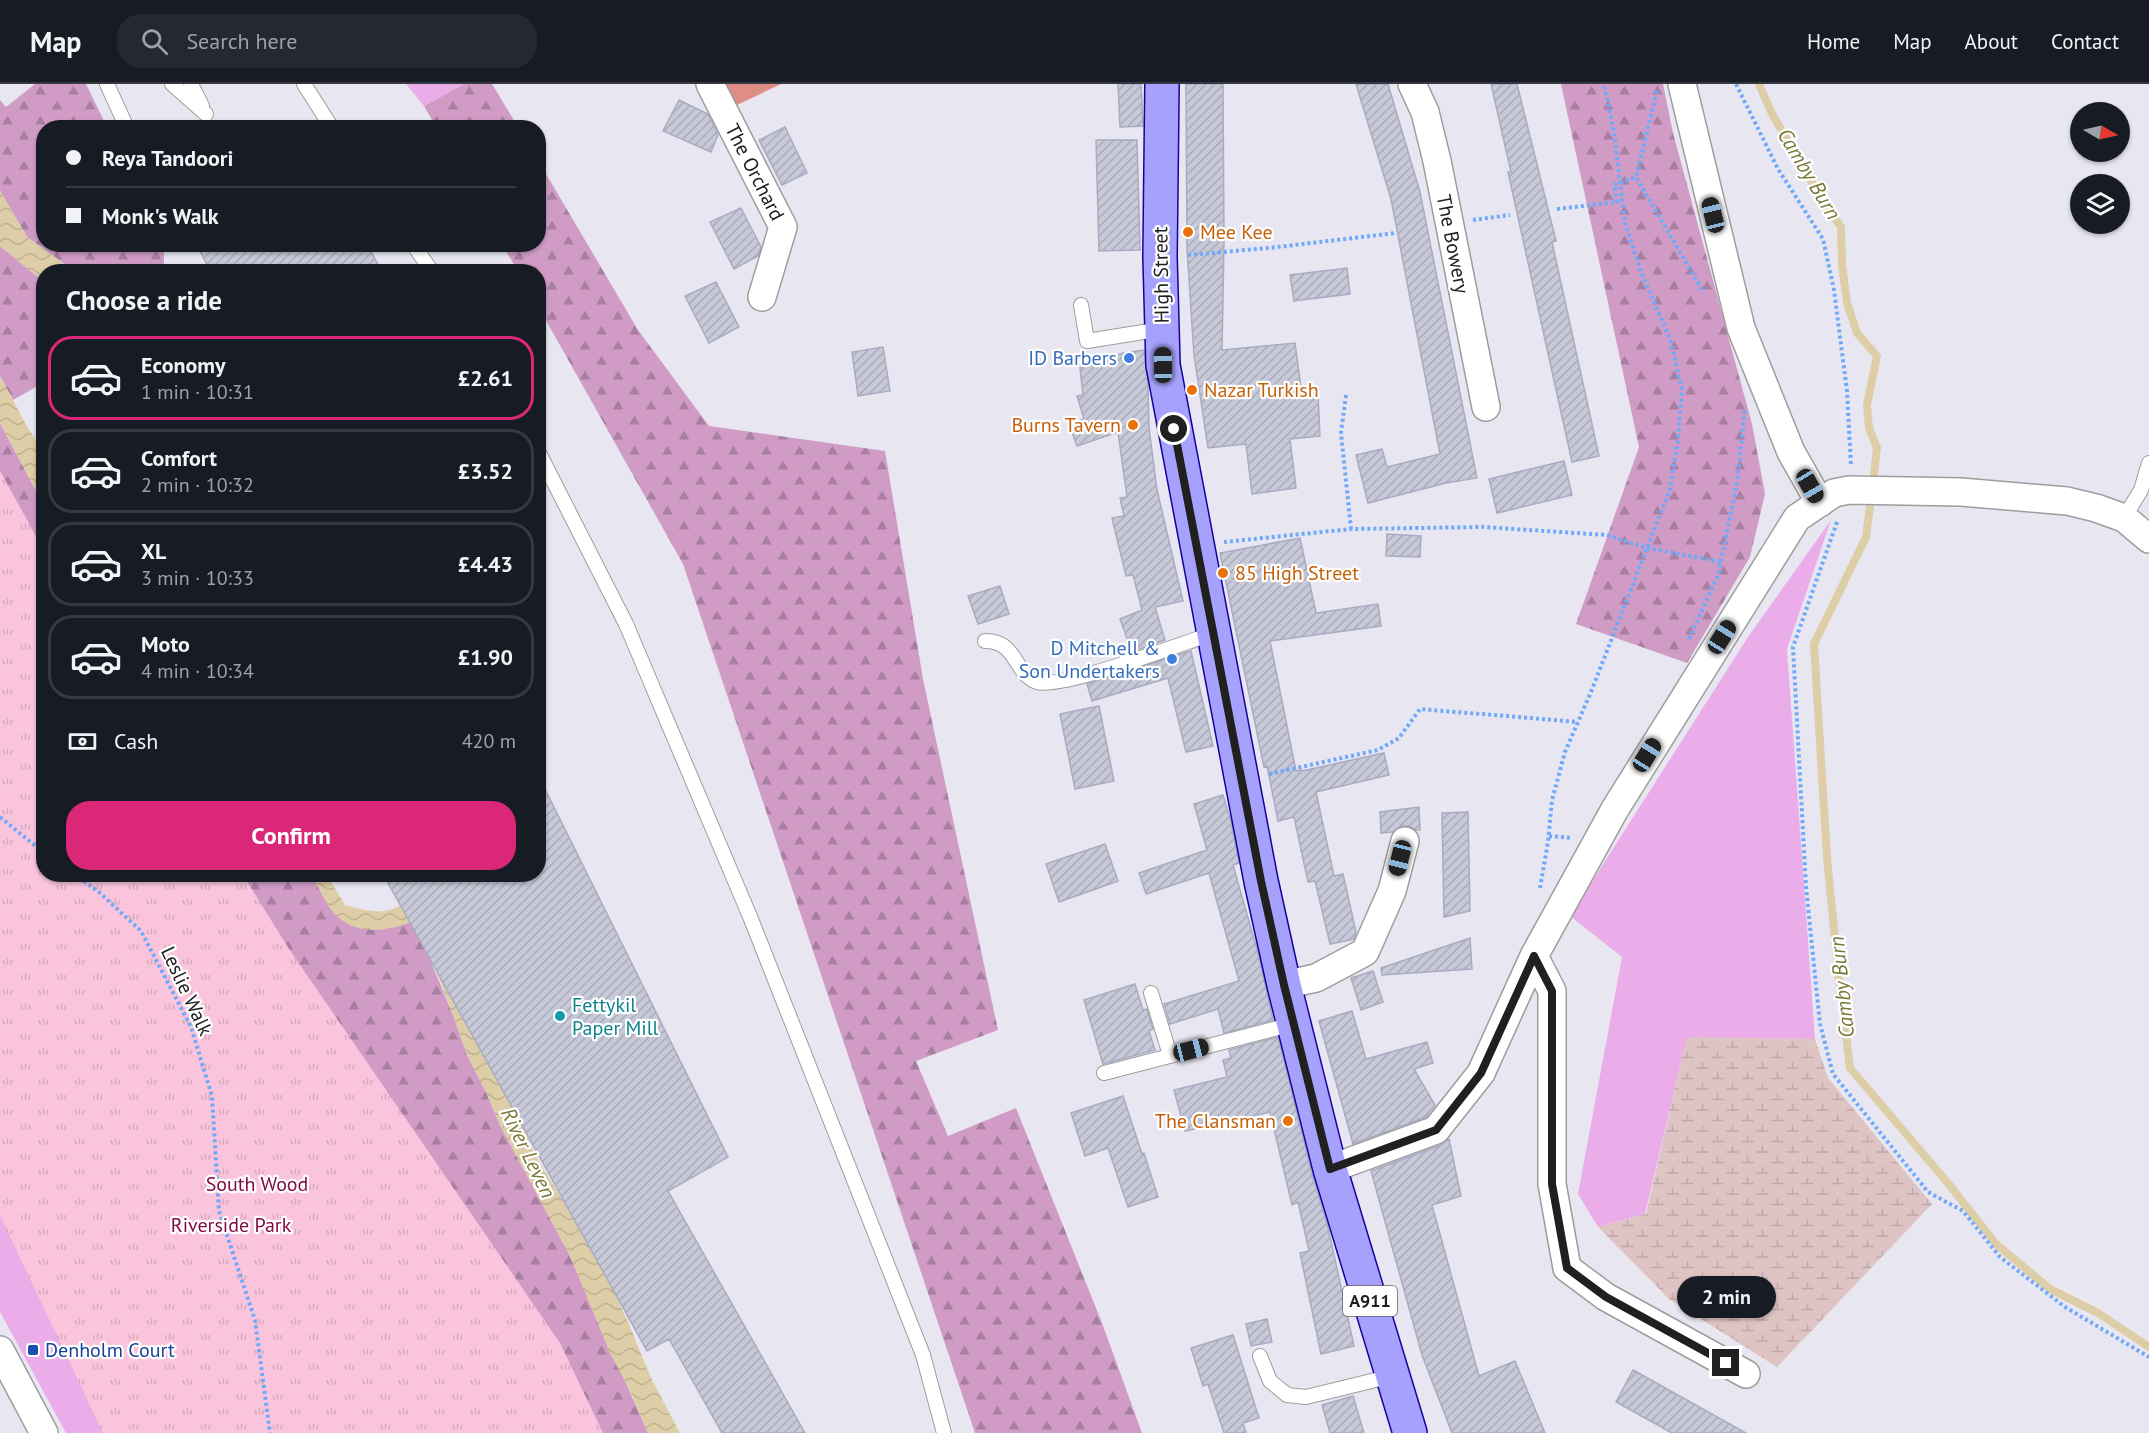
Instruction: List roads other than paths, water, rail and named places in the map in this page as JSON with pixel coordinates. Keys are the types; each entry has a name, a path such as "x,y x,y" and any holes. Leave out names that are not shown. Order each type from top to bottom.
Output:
{"main road":[{"name":"High Street","path":"1162,84 1160,257 1163,365 1196,545 1284,985 1330,1169"},
{"name":"A911","path":"1330,1169 1410,1433"}],"street":[{"name":"The Orchard","path":"710,84 783,227 762,297"},
{"name":"The Bowery","path":"1412,84 1425,112 1486,406"},
{"path":"1682,84 1741,328 1791,452 1820,503"},
{"path":"1330,1169 1436,1130 1481,1073 1534,956 1616,809 1797,518 1834,493 1849,490 2014,496 2067,501 2096,508 2124,518 2149,539"},
{"path":"1284,985 1316,978 1365,952 1392,891 1405,841"},
{"path":"1534,956 1552,991 1552,1184 1567,1268 1606,1297 1746,1374"},
{"path":"0,1350 44,1433"}],"lane":[{"path":"107,84 123,120"},
{"path":"172,84 206,114 191,84"},
{"path":"304,84 327,120"},
{"path":"1081,305 1087,340 1162,329"},
{"path":"2124,518 2141,490 2149,463"},
{"path":"546,467 626,624 751,918 922,1355 944,1433"},
{"path":"986,641 1008,648 1031,679 1050,683 1091,673 1214,633"},
{"path":"1151,993 1170,1055"},
{"path":"1104,1072 1293,1024"},
{"path":"1260,1356 1270,1382 1287,1395 1306,1397 1392,1376"}],"water":[{"path":"0,191 27,237 36,244 36,252 48,252 64,264 36,264 36,275 0,246"},
{"path":"0,376 36,441 36,491 0,423"},
{"name":"River Leven","path":"315,882 331,882 345,905 370,911 396,908 425,888 495,1066 538,1160 598,1258 651,1378 680,1433 648,1433 632,1395 610,1353 570,1256 500,1125 467,1055 424,940 414,921 382,930 360,928 341,919 326,902"}],"waterway":[{"name":"Camby Burn","path":"1759,84 1772,114 1824,203 1841,227 1842,265 1847,303 1857,333 1877,356 1867,405 1869,428 1877,448 1874,473"},
{"name":"Camby Burn","path":"1870,505 1866,537 1814,644 1827,858 1850,1068 1947,1182 1996,1244 2050,1289 2098,1313 2149,1347"}],"place":[{"name":"Mee Kee","path":"1188,232"},
{"name":"ID Barbers","path":"1129,358"},
{"name":"Nazar Turkish","path":"1192,390"},
{"name":"Burns Tavern","path":"1133,425"},
{"name":"85 High Street","path":"1223,573"},
{"name":"D Mitchell & Son Undertakers","path":"1172,659"},
{"name":"Fettykil Paper Mill","path":"560,1016"},
{"name":"The Clansman","path":"1288,1121"},
{"name":"Denholm Court","path":"33,1350"}],"park label":[{"name":"South Wood","path":"257,1184"},
{"name":"Riverside Park","path":"231,1225"}]}
